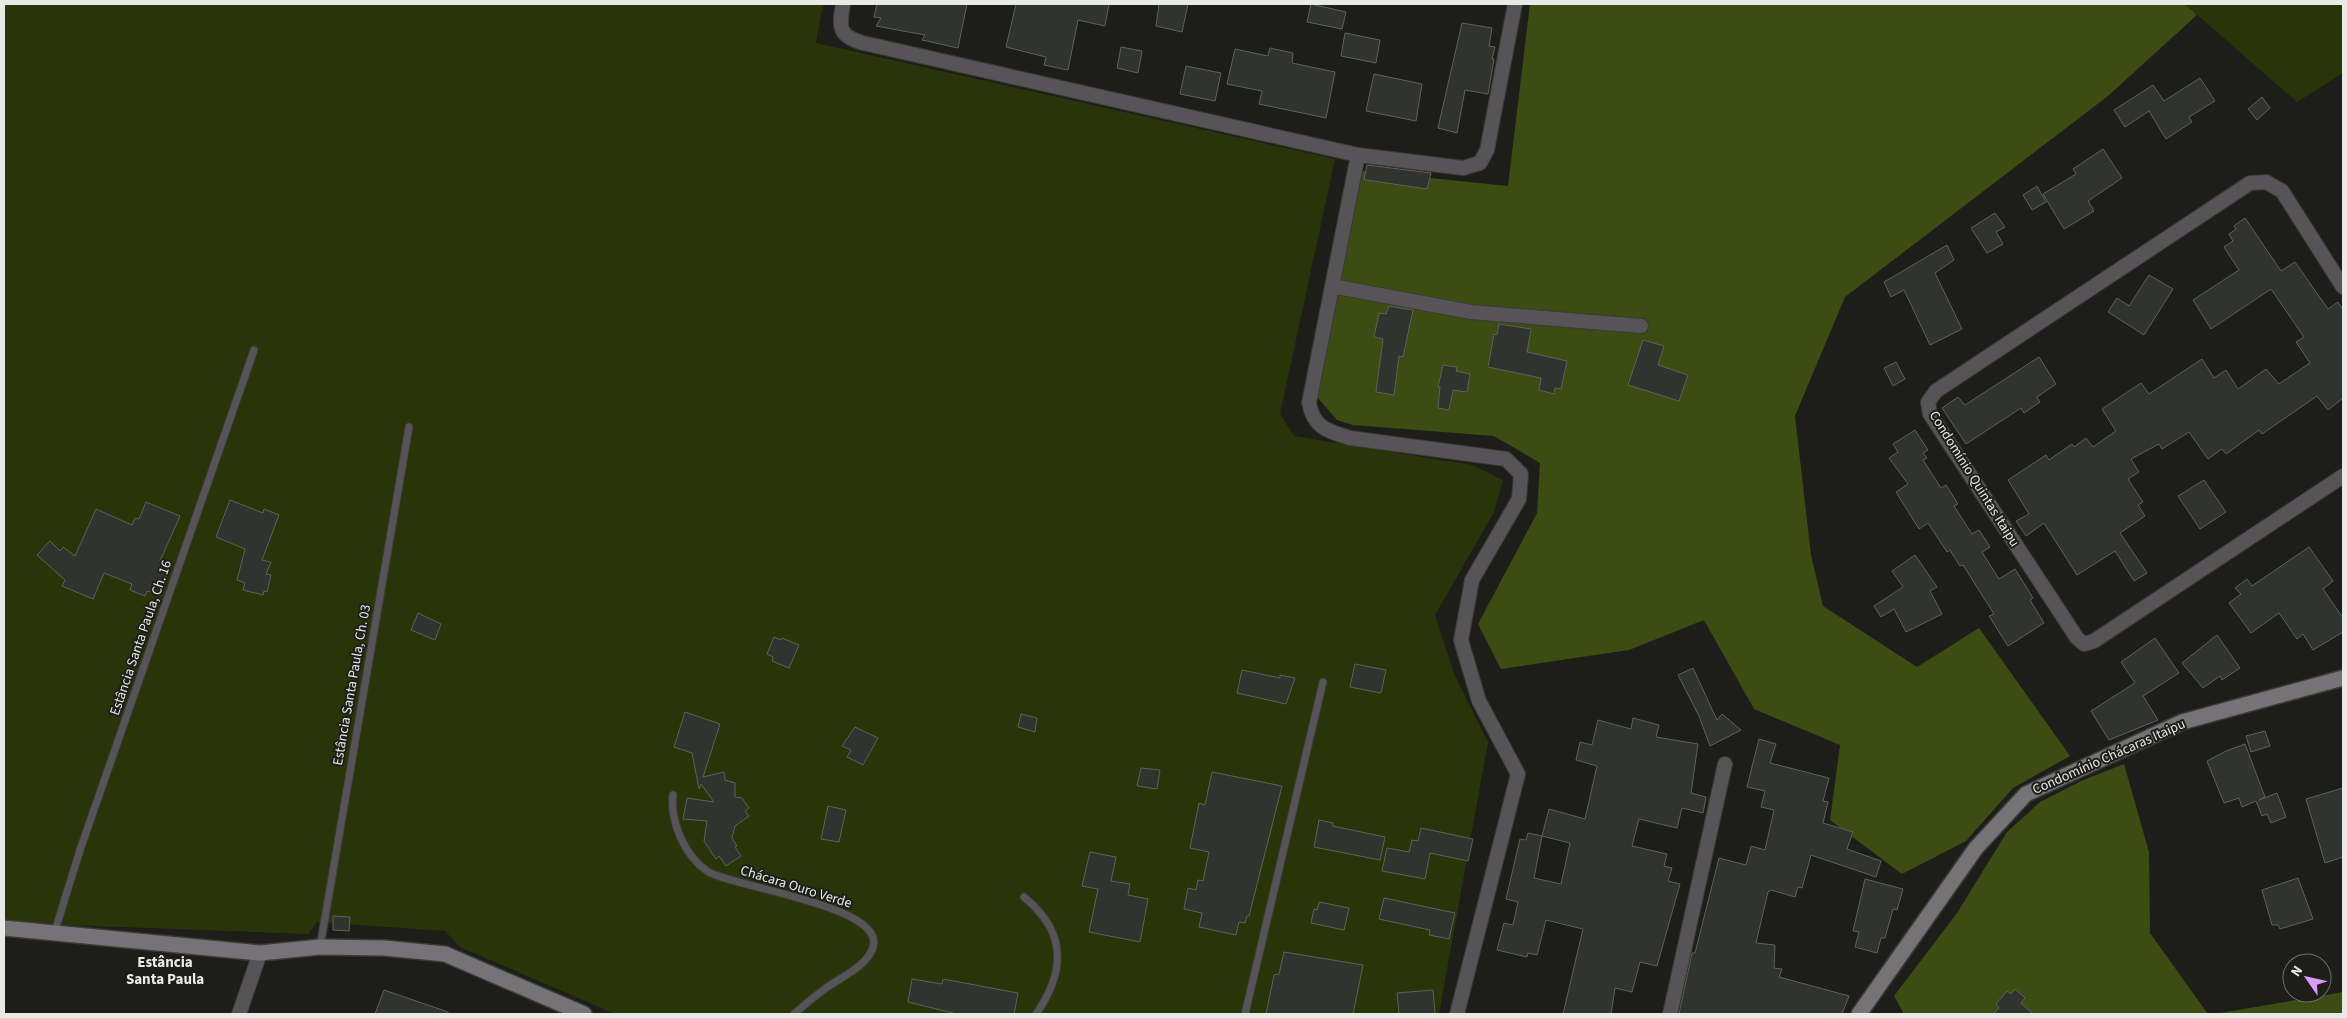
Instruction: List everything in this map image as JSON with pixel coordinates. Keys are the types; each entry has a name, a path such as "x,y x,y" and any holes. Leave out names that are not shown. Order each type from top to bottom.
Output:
{"street":[{"path":"843,4 840,23 843,32 850,39 862,43 1358,155 1464,168 1480,163 1487,150 1515,4"},
{"path":"1358,155 1309,402 1312,418 1326,431 1350,438 1506,459 1520,474 1519,499 1472,580 1461,640 1480,701 1518,774 1457,1014"},
{"name":"Condomínio Quintas Itaipu","path":"2343,287 2282,191 2266,182 2250,183 1936,391 1928,402 1930,414 2077,638 2084,644 2094,641 2343,476"},
{"path":"1332,286 1471,312 1641,326"},
{"name":"Condomínio Chácaras Itaipu","path":"1859,1014 1889,968 1976,848 2026,794 2182,722 2343,678"},
{"path":"1670,1014 1725,764"},
{"path":"4,928 260,954 320,947 384,948 445,954 584,1014"},
{"path":"239,1014 260,954"}],"lane":[{"name":"Estância Santa Paula, Ch. 16","path":"54,934 83,840 254,350"},
{"name":"Estância Santa Paula, Ch. 03","path":"320,947 409,427"},
{"path":"1245,1014 1323,682"},
{"name":"Chácara Ouro Verde","path":"673,794 672,807 675,823 693,858 707,871 726,880 776,892 858,919 874,934 874,943 868,956 851,973 827,987 794,1014"},
{"path":"1024,897 1040,910 1052,929 1059,950 1057,974 1045,1001 1036,1014"}],"green space":[{"path":"4,4 823,4 816,43 1335,159 1280,414 1294,436 1472,465 1503,480 1494,512 1435,615 1455,676 1488,742 1439,1014 615,1014 460,947 445,931 317,922 308,934 41,924 4,919"},
{"path":"1530,4 2185,4 2197,15 2108,96 1845,297 1795,416 1811,555 1823,606 1917,667 1979,628 2070,756 2013,788 1966,841 1902,874 1830,820 1840,745 1754,709 1704,620 1629,650 1501,669 1478,624 1537,513 1540,463 1494,436 1353,425 1337,420 1316,396 1363,171 1508,186"},
{"path":"2185,4 2343,4 2343,73 2297,102"},
{"path":"2124,764 2149,852 2150,933 2208,1014 1904,1014 1894,996 1957,913 2007,832 2040,802 2081,781"},
{"path":"2343,992 2343,1014 2214,1014 2282,1002 2332,1003 2332,994"}],"building":[{"path":"877,4 967,4 958,48 922,40 925,35 876,26 881,18 874,17"},
{"path":"1016,4 1109,4 1105,26 1078,20 1068,70 1044,65 1046,57 1006,47"},
{"path":"1159,4 1188,4 1182,32 1156,26"},
{"path":"1311,4 1346,12 1342,29 1307,22"},
{"path":"1462,23 1492,28 1489,46 1495,47 1488,94 1465,90 1457,133 1438,128"},
{"path":"1345,33 1380,40 1376,63 1341,56"},
{"path":"1121,47 1142,51 1138,73 1117,68"},
{"path":"1270,48 1293,53 1292,63 1335,72 1326,118 1259,104 1262,91 1227,84 1235,49 1268,56"},
{"path":"1186,66 1221,73 1215,101 1180,94"},
{"path":"1374,74 1422,84 1416,121 1366,111"},
{"path":"2200,78 2215,101 2189,117 2192,122 2166,139 2149,111 2125,127 2114,110 2153,85 2164,101"},
{"path":"2262,97 2270,108 2257,120 2248,109"},
{"path":"2103,149 2122,178 2088,201 2094,211 2064,229 2043,194 2076,174 2073,169"},
{"path":"1367,165 1431,173 1427,189 1366,180 1364,179"},
{"path":"2037,186 2046,202 2032,210 2023,195"},
{"path":"1995,213 2005,227 1996,232 2003,244 1987,253 1971,228"},
{"path":"2245,218 2281,271 2295,262 2328,309 2338,302 2343,310 2343,398 2328,410 2317,396 2262,434 2259,430 2226,454 2222,449 2208,459 2189,432 2162,449 2159,444 2131,459 2139,472 2128,479 2143,502 2138,505 2145,516 2120,533 2147,573 2134,581 2115,551 2077,575 2044,523 2026,536 2016,521 2029,514 2008,480 2046,455 2049,460 2072,444 2074,447 2086,438 2093,447 2116,431 2102,409 2141,383 2149,394 2202,359 2214,378 2226,370 2238,389 2266,369 2279,384 2310,363 2296,342 2304,337 2271,289 2211,329 2193,300 2239,270 2224,247 2233,241 2229,234 2236,229 2234,226"},
{"path":"1947,245 1954,260 1935,273 1962,329 1930,345 1904,290 1891,297 1884,282"},
{"path":"2149,275 2173,289 2144,335 2108,312 2117,298 2129,306"},
{"path":"1389,306 1413,310 1403,357 1399,356 1394,395 1376,392 1383,339 1374,337 1379,313 1386,314"},
{"path":"1499,324 1531,329 1527,352 1567,361 1561,389 1555,388 1554,394 1539,390 1541,378 1488,367 1494,334 1497,335"},
{"path":"1643,340 1664,346 1658,365 1688,375 1679,401 1628,385"},
{"path":"2039,357 2056,384 2037,397 2040,402 2024,413 2021,408 1966,444 1942,408 1958,397 1965,405"},
{"path":"1896,362 1905,379 1893,386 1884,368"},
{"path":"1443,365 1457,367 1456,371 1470,374 1467,392 1453,390 1449,410 1438,408 1440,387 1438,387"},
{"path":"1915,430 1928,450 1923,453 1927,458 1923,460 1941,488 1946,485 1958,504 1954,506 1972,534 1979,530 1990,547 1982,552 1999,579 2015,569 2033,598 2030,600 2044,623 2008,646 1989,616 1994,614 1963,565 1960,566 1950,550 1947,552 1928,523 1919,529 1896,492 1908,484 1889,458 1898,452 1893,444"},
{"path":"2204,480 2226,512 2200,529 2178,496"},
{"path":"230,500 263,513 264,509 279,515 262,560 271,562 266,574 271,575 267,592 264,591 263,595 243,590 245,583 237,580 245,549 216,537"},
{"path":"146,502 180,516 160,561 170,565 163,584 155,581 150,592 147,591 145,596 130,590 132,584 104,573 93,599 62,586 65,580 37,555 50,541 60,551 63,547 75,556 96,509 132,525 135,518 139,519"},
{"path":"2309,547 2333,581 2323,589 2343,618 2343,632 2313,650 2303,634 2297,639 2279,613 2251,633 2229,603 2241,594 2235,588 2247,579 2252,586"},
{"path":"1915,555 1937,587 1930,591 1942,614 1906,632 1894,609 1881,617 1874,606 1903,587 1892,571"},
{"path":"418,613 441,624 435,640 411,630"},
{"path":"2217,635 2240,668 2222,680 2220,676 2203,688 2182,663"},
{"path":"774,637 799,645 789,668 772,661 773,657 767,654"},
{"path":"2155,638 2179,673 2143,696 2158,720 2109,740 2091,711 2135,683 2121,662"},
{"path":"1355,664 1386,670 1381,693 1350,687"},
{"path":"1693,668 1717,720 1722,714 1741,730 1710,746 1699,716 1678,675"},
{"path":"1242,670 1280,678 1280,675 1295,678 1286,704 1237,693"},
{"path":"685,712 720,724 703,777 724,772 725,780 735,783 735,797 742,798 749,808 745,811 749,816 735,826 732,838 741,856 726,866 719,856 716,859 704,841 707,821 683,819 687,798 714,802 701,784 699,789 692,753 674,747"},
{"path":"1021,714 1037,718 1035,732 1018,727"},
{"path":"1633,718 1659,725 1656,737 1698,744 1691,793 1706,797 1703,813 1682,808 1677,828 1639,819 1632,846 1667,854 1664,866 1672,868 1668,881 1680,884 1657,966 1640,962 1632,992 1615,988 1611,1014 1563,1014 1583,929 1546,920 1537,955 1528,953 1527,957 1497,950 1504,923 1513,925 1518,902 1506,899 1520,839 1526,840 1528,833 1542,836 1549,809 1585,819 1597,766 1576,760 1580,742 1592,745 1598,720 1631,729","holes":["1542,836 1570,843 1561,884 1534,878"]},
{"path":"855,727 878,738 863,765 847,757 851,750 842,746"},
{"path":"2265,731 2270,746 2251,752 2246,736"},
{"path":"1759,739 1776,744 1770,763 1829,778 1823,801 1828,802 1823,823 1853,832 1847,849 1881,861 1876,877 1811,855 1802,888 1798,887 1795,897 1771,890 1768,892 1756,943 1775,945 1774,968 1782,969 1779,977 1849,996 1842,1014 1679,1014 1692,953 1695,953 1719,858 1746,865 1751,846 1765,850 1774,810 1761,807 1765,791 1747,787"},
{"path":"2245,744 2265,797 2259,800 2277,793 2286,817 2271,823 2267,814 2262,816 2256,801 2242,807 2239,798 2224,803 2207,761"},
{"path":"1141,768 1160,770 1157,789 1137,786"},
{"path":"1212,772 1282,786 1249,916 1247,916 1245,923 1239,922 1236,935 1199,927 1202,913 1184,909 1188,888 1196,890 1198,880 1203,881 1209,852 1190,848 1199,803 1205,805"},
{"path":"2343,788 2343,857 2325,863 2306,799"},
{"path":"828,806 846,810 839,842 821,839"},
{"path":"1319,820 1333,823 1333,826 1385,837 1380,860 1314,847"},
{"path":"1421,828 1473,839 1468,861 1430,853 1425,879 1382,871 1387,848 1409,852 1412,840 1418,841"},
{"path":"1090,852 1116,857 1111,881 1130,884 1128,895 1148,899 1140,942 1089,932 1098,889 1082,886"},
{"path":"2298,878 2313,919 2280,929 2278,925 2272,925 2262,890"},
{"path":"1865,879 1903,889 1897,910 1893,909 1885,938 1881,938 1877,953 1855,947 1859,932 1853,931"},
{"path":"1384,898 1455,913 1449,939 1429,935 1430,930 1379,919"},
{"path":"1319,902 1349,908 1344,930 1311,923 1314,909 1317,910"},
{"path":"333,916 350,917 349,931 333,930"},
{"path":"1284,952 1363,965 1353,1014 1266,1014 1274,975 1279,974"},
{"path":"912,979 942,984 943,979 1018,993 1014,1014 957,1014 908,1002"},
{"path":"2015,989 2025,998 2021,1003 2033,1014 1993,1014 1999,1008 1996,1004 2007,991 2011,994"},
{"path":"384,990 448,1012 448,1014 375,1014"},
{"path":"1433,990 1435,1014 1399,1014 1397,993"}],"district":[{"name":"Estância Santa Paula","path":"165,970"}]}
